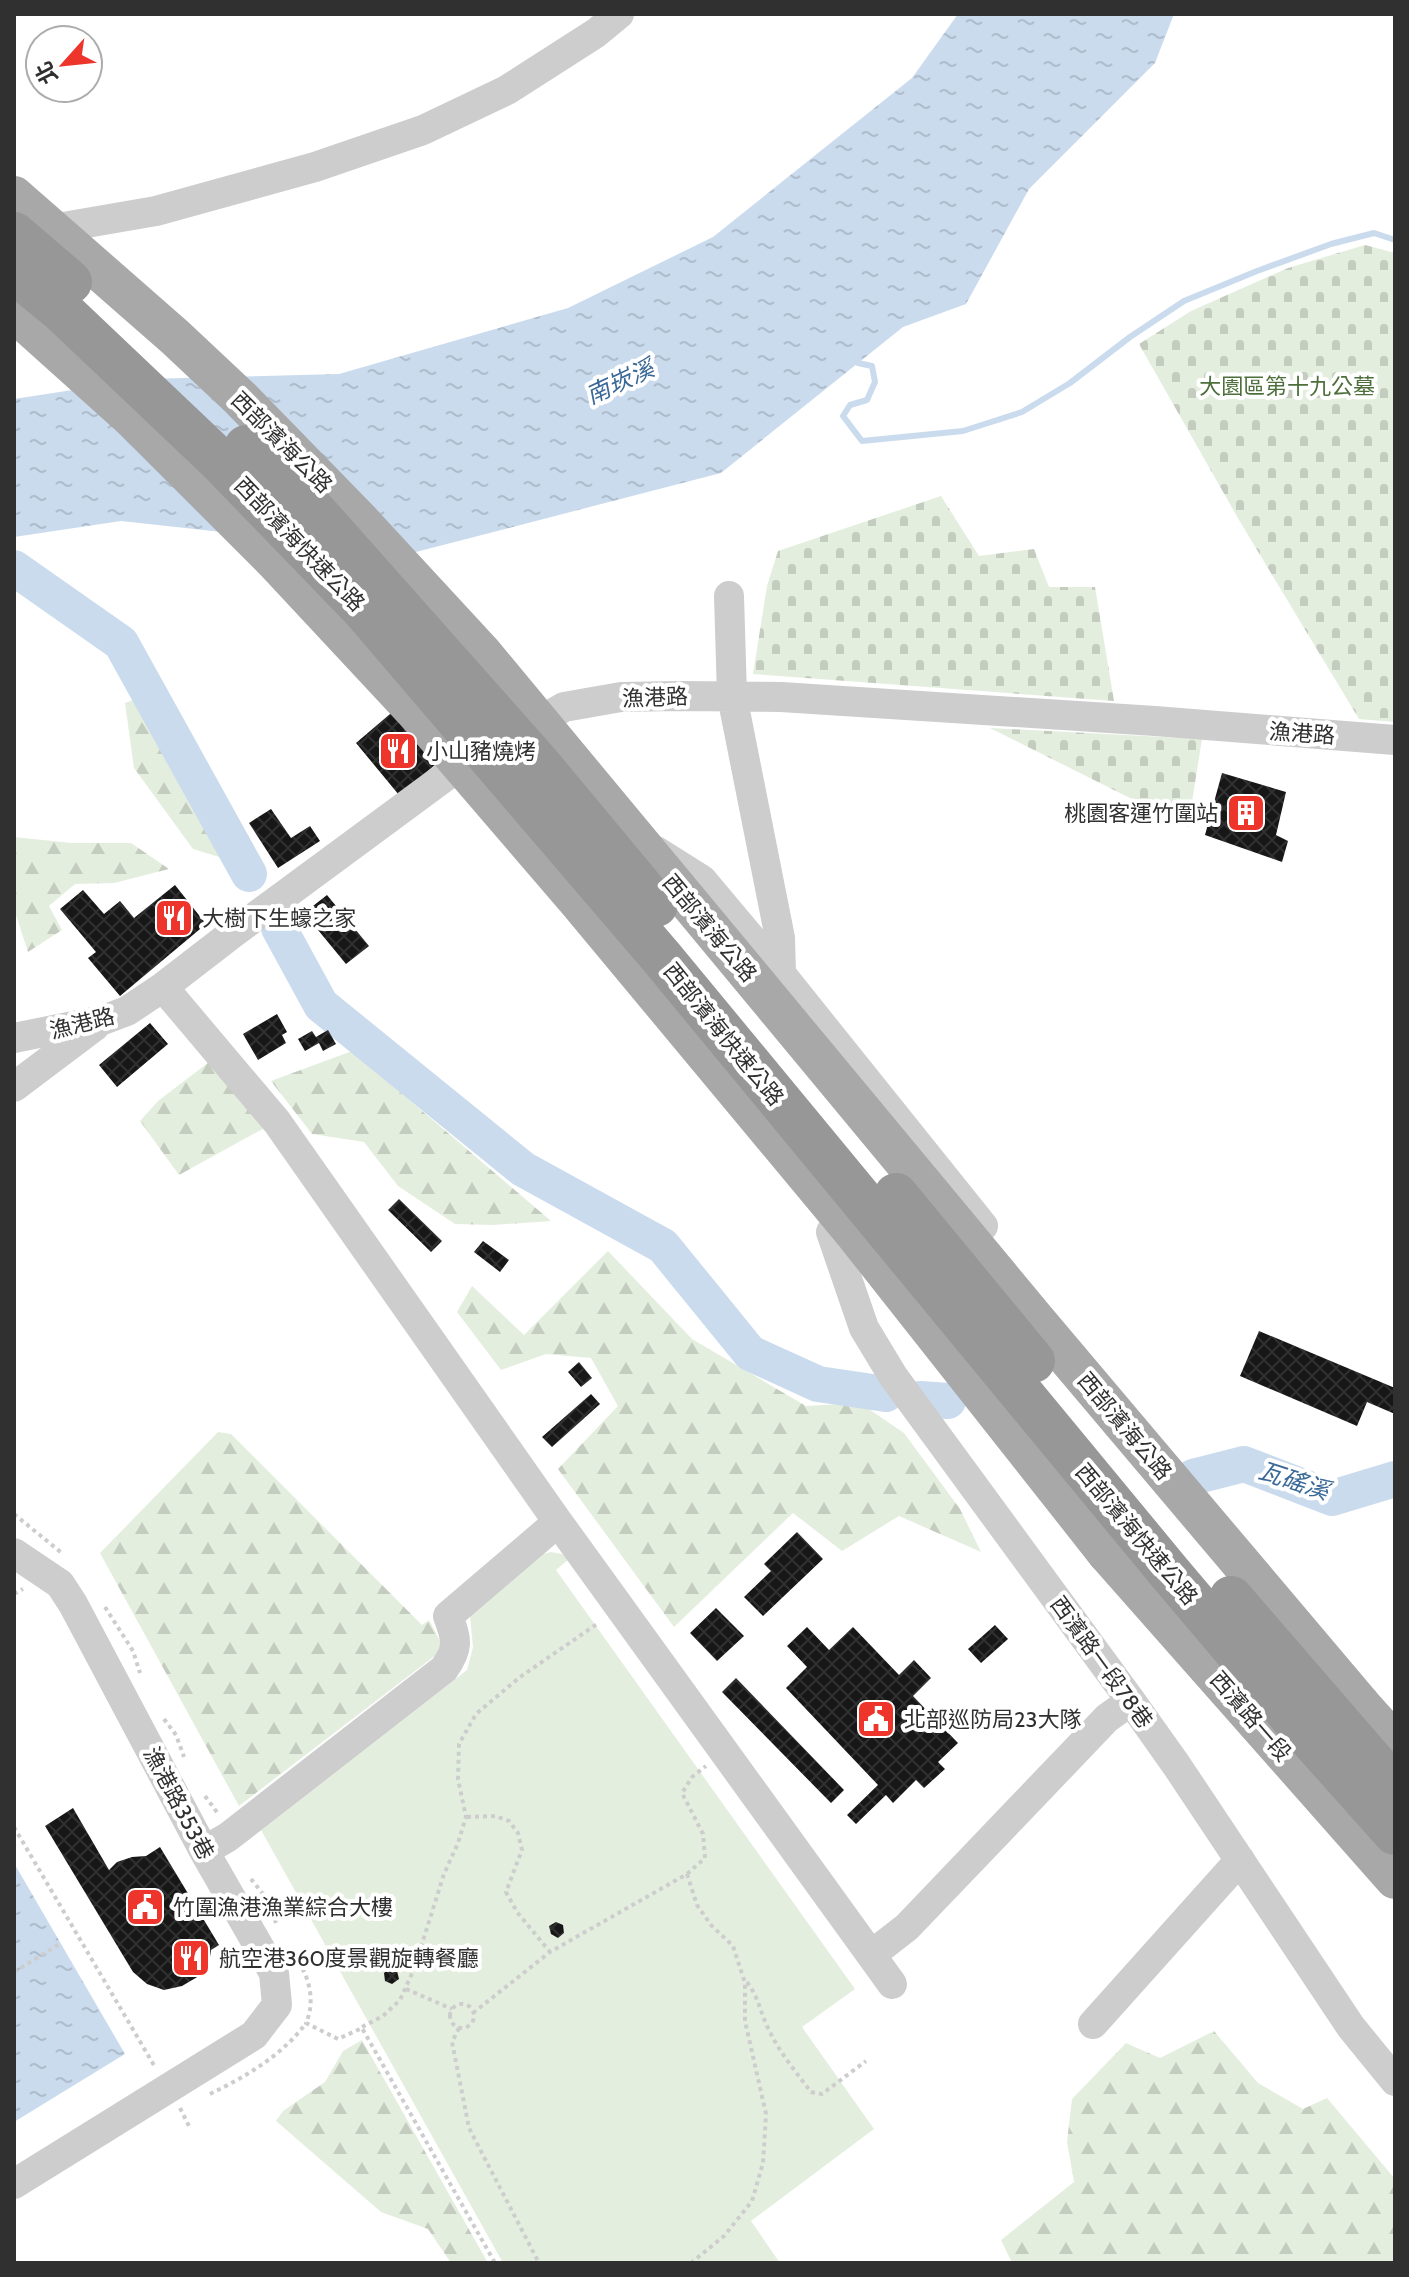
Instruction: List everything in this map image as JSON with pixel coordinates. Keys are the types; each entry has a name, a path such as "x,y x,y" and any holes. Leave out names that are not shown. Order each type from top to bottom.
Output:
{"highway":[{"name":"西部濱海快速公路","path":"14,235 79,288 315,512 495,714 1177,1536 1395,1788"},
{"name":"西部濱海快速公路","path":"14,272 62,311 219,460 364,610 662,958 1169,1572 1395,1833"}],"main road":[{"name":"西部濱海公路","path":"14,196 240,398 361,522 482,653 983,1257 1360,1704"},
{"path":"14,312 154,440 276,562 414,710 578,901 856,1235 1107,1553"},
{"name":"西濱路一段","path":"1107,1553 1395,1879"},
{"path":"1360,1704 1395,1743"}],"street":[{"path":"14,235 156,211 315,167 423,130 507,90 596,33 619,14"},
{"path":"729,596 732,696 780,938 781,974"},
{"name":"漁港路","path":"14,1038 103,1020 127,1011 446,776 564,707 621,697 781,697 1395,740"},
{"path":"527,728 607,820 702,880 781,974 1320,1646 1360,1704"},
{"path":"480,757 568,858 638,987 1022,1475 1107,1553"},
{"path":"163,987 277,1122 558,1522 892,1984"},
{"path":"14,1087 103,1020"},
{"name":"西濱路一段78巷","path":"831,1232 864,1328 893,1376 1131,1701 1351,2027 1395,2081"},
{"path":"216,1844 444,1669 455,1653 455,1636 448,1616 558,1522"},
{"name":"漁港路353巷","path":"14,2184 254,2035 277,2005 274,1973 216,1844 60,1584 15,1556"},
{"path":"871,1955 907,1927 1107,1718 1131,1701"},
{"path":"1093,2024 1240,1860"}],"path":[{"path":"14,1514 71,1561"},
{"path":"103,1604 133,1651 141,1675"},
{"path":"291,1951 300,1962 310,1987 312,2009 306,2023 338,2039 383,2016 400,2000 466,1817 458,1779 459,1744 476,1714 520,1677 597,1624"},
{"path":"158,1711 176,1735 187,1764"},
{"path":"539,2263 469,2128 452,2042 459,2028 470,2025 473,2013 550,1952 687,1874 705,1858 703,1834 682,1793 692,1777 724,1751"},
{"path":"202,1791 219,1816 216,1844 237,1862 267,1899 277,1926"},
{"path":"466,1817 495,1816 509,1821 518,1833 522,1850 506,1892 517,1912 550,1952"},
{"path":"14,1827 168,2088"},
{"path":"687,1874 697,1905 711,1925 733,1946 745,1983 745,2021 766,2114 763,2163 752,2201 724,2236 691,2263"},
{"path":"14,1972 61,1943"},
{"path":"743,1977 757,1996 777,2045 811,2092 822,2094 866,2061"},
{"path":"406,1989 452,2009"},
{"path":"459,2028 450,2019 452,2009 459,2004 466,2005 473,2013"},
{"path":"362,2028 495,2263"}],"green space":[{"name":"大園區第十九公墓","path":"1365,245 1395,253 1395,722 1359,719 1239,520 1139,344 1191,311 1288,268"},
{"path":"941,496 979,556 1034,549 1049,587 1095,587 1114,701 753,674 767,586 778,551"},
{"path":"141,697 229,860 193,849 134,768 125,703"},
{"path":"990,728 1202,739 1188,827"},
{"path":"14,837 72,843 131,843 169,869 114,883 75,884 49,906 62,930 28,952 14,909"},
{"path":"352,1051 551,1221 455,1224 398,1186 364,1142 312,1134 271,1081"},
{"path":"213,1059 268,1126 179,1175 140,1121 158,1101"},
{"path":"608,1251 692,1339 806,1406 860,1403 904,1433 960,1509 981,1552 899,1516 842,1551 793,1513 674,1627 558,1469 618,1406 591,1358 546,1354 501,1370 457,1312 472,1286 524,1335"},
{"path":"218,1432 231,1434 422,1625 429,1620 441,1643 436,1655 239,1806 100,1553"},
{"path":"551,1552 569,1559 556,1570 855,1989 802,2027 874,2129 751,2221 780,2263 503,2263 261,1830 467,1670 473,1647 470,1616 539,1555"},
{"path":"1214,2031 1258,2083 1303,2109 1327,2098 1395,2179 1395,2263 1012,2263 1001,2240 1074,2182 1067,2142 1072,2099 1126,2043 1160,2058"},
{"path":"362,2040 488,2263 451,2263 428,2229 381,2212 276,2121 283,2111 325,2082 343,2051"}],"water":[{"name":"南崁溪","path":"958,14 1174,14 1155,63 1029,189 966,304 903,327 721,473 412,553 121,521 14,537 14,399 144,379 339,374 568,308 713,237 912,78"},
{"path":"14,1863 125,2054 14,2122"}],"building":[{"name":"小山豬燒烤","path":"397,708 441,760 399,795 356,743"},
{"name":"桃園客運竹圍站","path":"1222,773 1286,792 1276,835 1288,841 1282,862 1205,835"},
{"path":"271,809 291,838 310,826 320,841 278,868 249,823"},
{"path":"175,885 206,924 120,996 88,958 96,952 60,909 83,890 104,914 120,901 134,918"},
{"path":"327,895 369,946 346,964 304,913"},
{"path":"277,1014 287,1032 282,1035 286,1043 258,1060 243,1034"},
{"path":"150,1023 168,1044 117,1087 99,1065"},
{"path":"328,1030 336,1044 323,1051 319,1043 305,1051 298,1039 312,1031 316,1037"},
{"path":"399,1199 442,1241 431,1252 388,1210"},
{"path":"483,1241 509,1260 500,1272 474,1252"},
{"path":"1259,1331 1395,1388 1395,1414 1367,1402 1357,1426 1240,1376"},
{"path":"579,1362 592,1378 581,1387 568,1372"},
{"path":"591,1394 600,1404 552,1447 542,1437"},
{"path":"797,1532 823,1559 763,1616 744,1597 771,1571 764,1564"},
{"path":"716,1608 744,1636 717,1661 690,1633"},
{"path":"995,1625 1008,1639 981,1663 968,1649"},
{"name":"北部巡防局23大隊","path":"807,1627 829,1650 853,1627 899,1675 914,1660 931,1678 913,1696 958,1743 938,1762 945,1769 924,1788 916,1780 893,1803 886,1795 856,1824 847,1815 878,1785 786,1688 807,1667 787,1646"},
{"path":"736,1678 844,1790 831,1803 722,1692"},
{"name":"竹圍漁港漁業綜合大樓","path":"73,1808 109,1870 117,1862 146,1856 160,1847 219,1945 211,1950 209,1964 199,1976 182,1986 164,1990 147,1984 133,1972 45,1826"},
{"path":"556,1922 563,1925 564,1933 558,1938 551,1934 549,1926"},
{"path":"390,1968 397,1971 399,1979 392,1984 385,1981 384,1973"}],"waterway":[{"path":"852,359 872,366 875,382 867,400 850,405 843,416 862,441 963,431 1022,412 1070,383 1184,301 1331,244 1374,233 1395,240"},
{"path":"14,568 121,643 249,874"},
{"path":"279,928 321,1005 523,1169 663,1246 750,1353 818,1384 886,1394"},
{"path":"920,1399 948,1401"},
{"name":"瓦磘溪","path":"1193,1477 1244,1464 1332,1498 1395,1479"}],"place":[{"name":"小山豬燒烤","path":"398,751"},
{"name":"桃園客運竹圍站","path":"1246,813"},
{"name":"大樹下生蠔之家","path":"174,918"},
{"name":"北部巡防局23大隊","path":"876,1719"},
{"name":"竹圍漁港漁業綜合大樓","path":"145,1907"},
{"name":"航空港360度景觀旋轉餐廳","path":"191,1958"}]}
